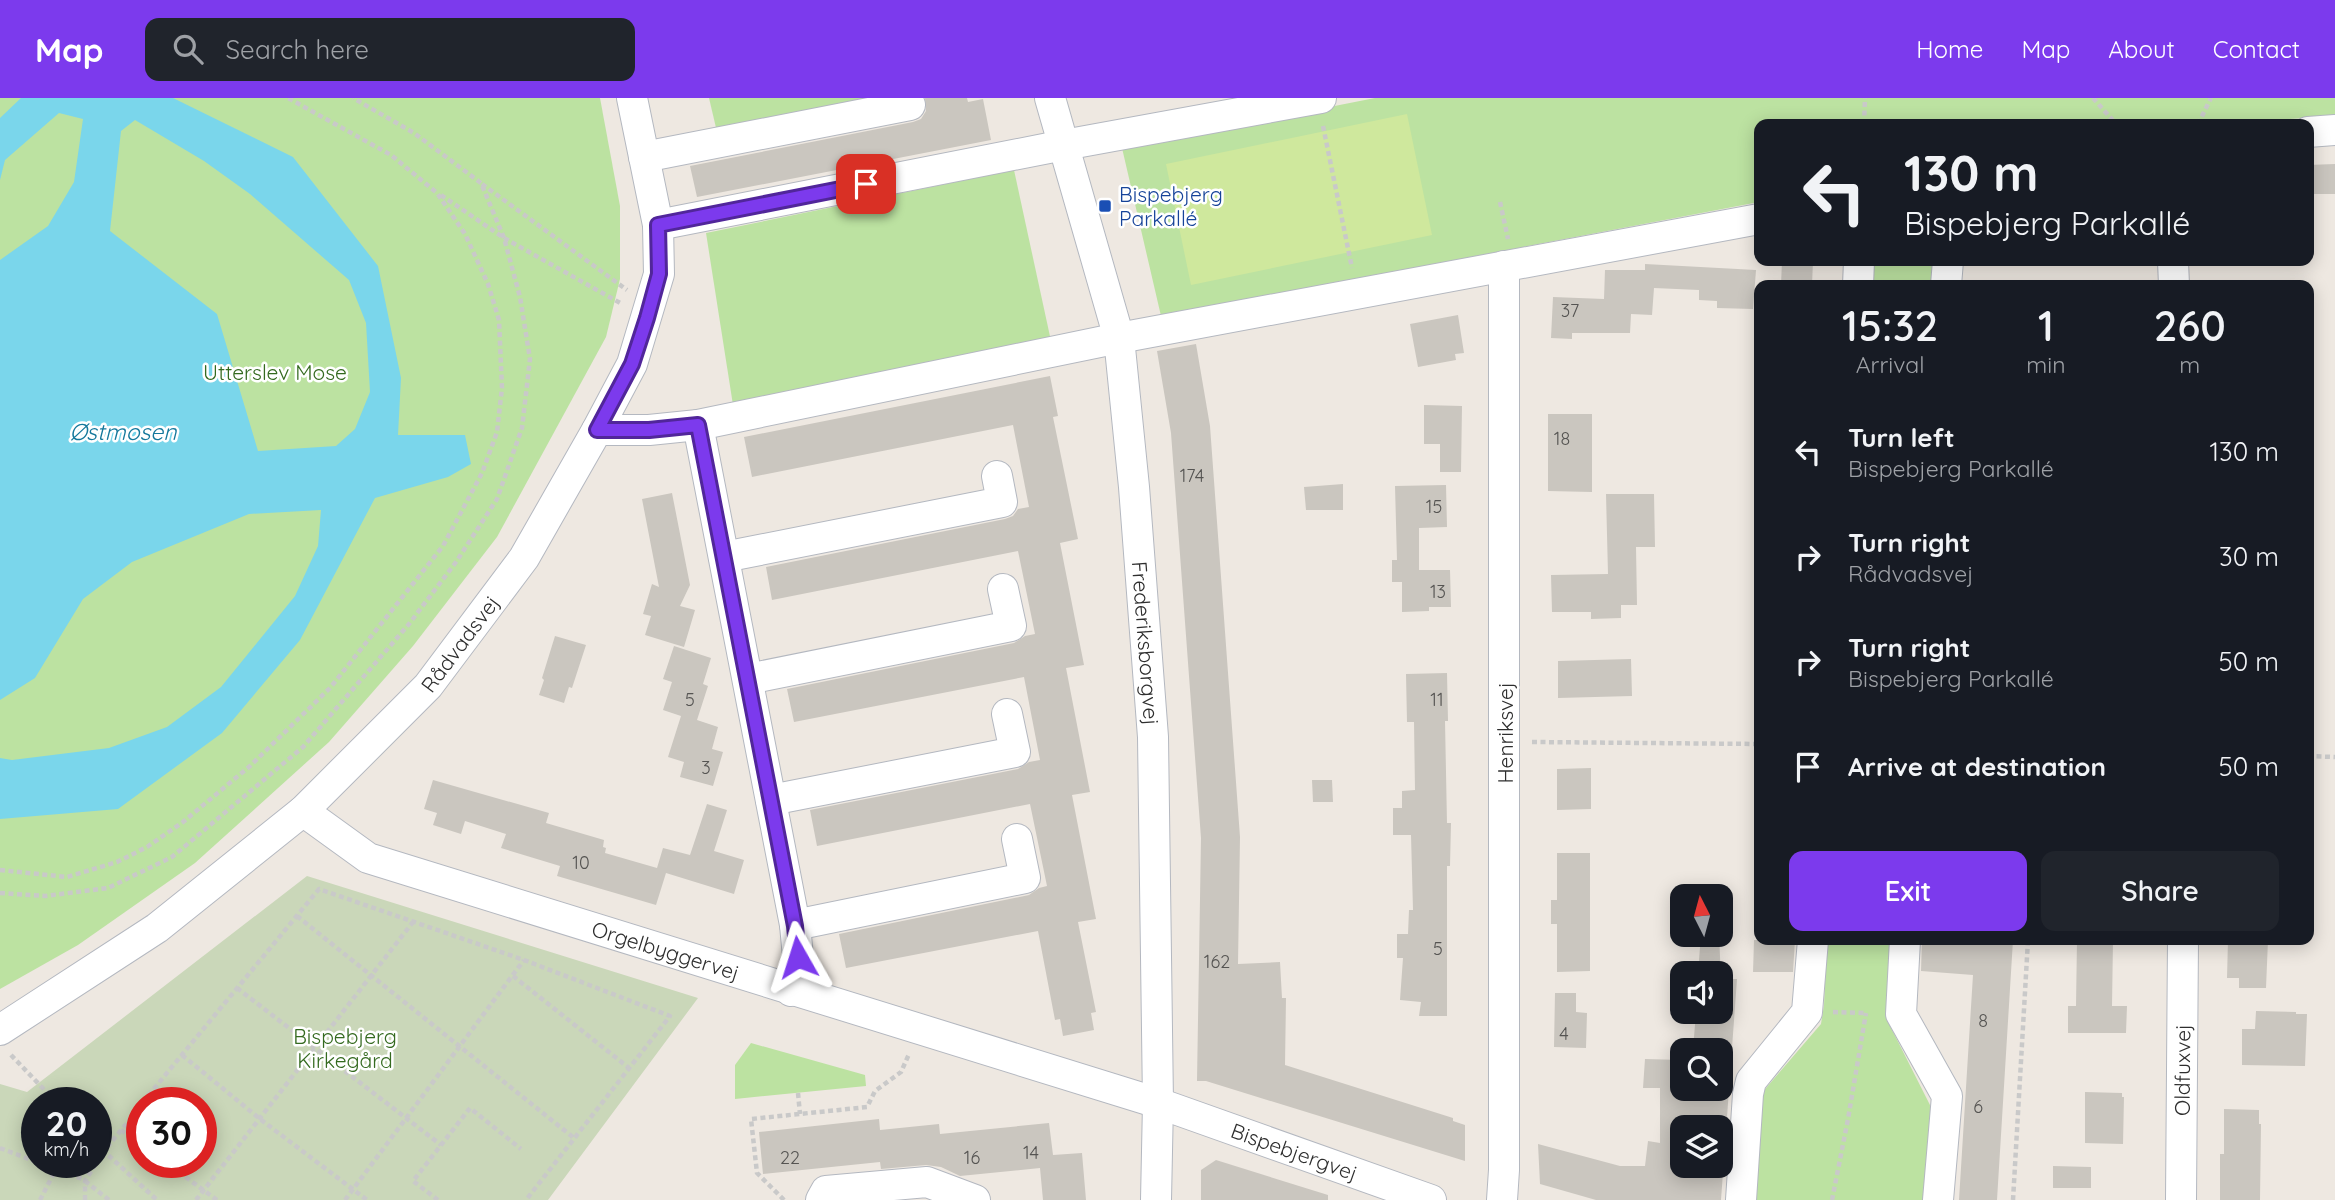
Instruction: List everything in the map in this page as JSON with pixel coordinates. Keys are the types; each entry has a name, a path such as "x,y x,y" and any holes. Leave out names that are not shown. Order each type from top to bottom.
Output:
{"street":[{"name":"Rådvadsvej","path":"5,1042 157,928 303,811 428,686 524,558 632,364 659,274 658,225 632,98"},
{"name":"Frederiksborgvej","path":"1050,98 1119,338 1134,487 1153,737 1158,1103 1156,1200"},
{"path":"658,225 1318,98"},
{"path":"644,157 910,106"},
{"path":"2314,132 2335,130"},
{"path":"597,430 649,430 698,425 1119,338 1754,220"},
{"name":"Henriksvej","path":"1502,1200 1508,265"},
{"path":"698,425 795,926 798,957 791,991"},
{"path":"724,557 1002,502 997,476"},
{"path":"747,678 1011,626 1003,589"},
{"path":"771,800 1015,752 1007,713"},
{"name":"Orgelbyggervej","path":"303,811 368,858 1158,1103"},
{"path":"795,926 1025,878 1017,839"},
{"path":"1741,1200 1751,1081 1807,1012 1813,945"},
{"path":"1905,945 1901,1014 1947,1096 1938,1200"},
{"name":"Oldfuxvej","path":"2181,1200 2183,945"},
{"name":"Bispebjergvej","path":"1158,1103 1400,1195 1431,1200"},
{"path":"821,1200 826,1191 927,1182 975,1200"}],"path":[{"path":"288,98 391,155 438,193 504,238 649,312"},
{"path":"353,98 414,133 649,312"},
{"path":"1318,98 1357,293"},
{"path":"1864,119 1865,98"},
{"path":"2093,98 2112,119"},
{"path":"2200,119 2211,98"},
{"path":"0,893 46,896 108,888 172,857 303,747 409,624 456,562 497,499 522,428 530,359 520,297 504,238 481,183"},
{"path":"0,870 67,877 117,862 147,847 183,822 250,766 330,688 443,546 482,473 497,432 502,388 499,320 488,284 465,234 438,193"},
{"path":"1500,202 1508,265"},
{"path":"1506,742 1754,744"},
{"path":"2314,756 2335,757"},
{"path":"157,1087 319,889 524,960 670,1016 526,1200"},
{"path":"297,915 573,1138"},
{"path":"196,1200 413,922"},
{"path":"2013,1200 2028,945"},
{"path":"345,1200 524,960"},
{"path":"513,975 629,1068"},
{"path":"237,988 441,1145"},
{"path":"1807,1012 1901,1014"},
{"path":"1832,1200 1866,1013"},
{"path":"784,1200 757,1173 751,1119 867,1107 875,1091 901,1072 917,1028"},
{"path":"5,1042 43,1087"},
{"path":"182,1055 260,1119 367,1200"},
{"path":"798,1093 800,1114"},
{"path":"438,1200 413,1181 470,1108 521,1149"},
{"path":"112,1141 126,1124"},
{"path":"121,1130 126,1134"},
{"path":"0,1148 21,1156"},
{"path":"112,1160 157,1200"},
{"path":"40,1200 51,1178"},
{"path":"78,1178 109,1200"},
{"path":"85,1200 87,1178"},
{"path":"187,1178 217,1200"}],"green space":[{"name":"Utterslev Mose","path":"0,98 600,98 620,206 620,279 606,337 497,537 413,646 329,742 195,863 78,945 0,989"},
{"path":"709,98 899,98 717,132"},
{"path":"1375,98 2335,98 2335,119 1754,119 1754,203 1161,316 1122,148"},
{"path":"1407,114 1432,235 1191,285 1166,164"},
{"path":"1014,170 1051,341 733,405 706,233"},
{"path":"1873,266 1939,266 1937,280 1871,280"},
{"name":"Bispebjerg Kirkegård","path":"307,876 698,998 548,1200 0,1200 0,1084 21,1090 21,1178 112,1178 112,1087 33,1087"},
{"path":"1827,945 1892,945 1886,1018 1932,1109 1923,1200 1755,1200 1760,1095 1821,1024"},
{"path":"751,1043 865,1075 866,1086 735,1099 735,1065"}],"water":[{"name":"Østmosen","path":"21,98 173,98 293,157 378,266 401,378 398,435 465,435 471,464 448,477 375,498 300,640 222,733 118,809 0,819 0,758 12,760 109,748 167,727 221,687 295,596 318,546 321,510 249,514 132,562 83,599 35,678 0,700 0,260 48,226 74,182 83,119 59,113 5,160 0,180 0,118","holes":["135,120 204,161 250,194 349,280 366,323 370,392 355,429 336,446 258,451 217,314 110,231 121,131"]}],"building":[{"path":"925,98 967,98 968,102 983,99 991,140 697,197 690,166 913,122 921,119 926,111"},
{"path":"2335,164 2335,194 2314,194 2314,165"},
{"path":"1645,264 1756,270 1753,309 1717,308 1717,301 1699,300 1699,290 1654,288 1652,315 1631,314 1630,333 1572,333 1572,339 1551,338 1553,297 1604,299 1605,270 1645,270"},
{"path":"1782,266 1813,266 1812,280 1781,280"},
{"path":"1458,315 1464,353 1455,354 1456,360 1418,367 1410,324"},
{"path":"1196,344 1210,426 1240,837 1238,964 1280,962 1282,998 1286,998 1285,1065 1453,1118 1453,1121 1465,1125 1465,1161 1206,1081 1197,1081 1201,838 1171,433 1157,351"},
{"path":"1050,376 1058,416 1053,417 1078,539 1060,543 1084,665 1066,668 1090,792 1072,795 1096,919 1078,922 1096,1012 1091,1013 1094,1030 1063,1036 1060,1019 1055,1020 1038,931 846,968 839,934 1029,895 1047,886 1030,804 817,846 810,810 1018,769 1029,762 1040,760 1024,677 794,722 787,689 1014,643 1025,636 1035,634 1018,551 772,600 766,567 1005,519 1013,516 1018,509 1029,507 1013,425 752,477 744,437"},
{"path":"1424,405 1462,406 1461,472 1440,472 1440,444 1424,444"},
{"path":"1548,414 1592,414 1592,492 1548,491"},
{"path":"1343,484 1343,510 1306,510 1304,487"},
{"path":"1446,485 1447,527 1419,528 1419,570 1450,570 1451,607 1429,607 1429,611 1402,612 1402,582 1392,582 1392,560 1397,560 1395,486"},
{"path":"672,493 690,585 680,606 695,610 684,647 645,635 651,616 643,614 652,584 659,587 642,499"},
{"path":"1606,494 1654,494 1655,547 1636,547 1637,605 1621,605 1621,618 1591,619 1591,612 1552,612 1551,575 1608,574"},
{"path":"555,636 586,645 572,688 569,687 564,703 539,695"},
{"path":"674,646 711,658 703,684 708,686 697,720 718,727 712,749 723,752 713,786 680,777 684,762 668,757 681,716 663,710 672,682 663,679"},
{"path":"1631,659 1632,696 1558,698 1558,661"},
{"path":"1447,673 1447,823 1451,823 1450,866 1447,866 1447,1016 1419,1016 1421,1002 1400,1000 1403,958 1397,958 1397,934 1408,934 1409,910 1413,910 1411,835 1393,835 1393,808 1402,808 1402,791 1415,790 1414,722 1407,722 1406,674"},
{"path":"1591,768 1591,809 1557,810 1557,769"},
{"path":"433,780 549,813 546,823 604,840 605,853 657,868 663,848 690,855 707,804 727,810 714,851 744,860 734,894 666,873 656,905 557,876 560,866 501,848 506,834 465,821 461,834 433,825 437,813 424,809"},
{"path":"1312,780 1332,780 1333,802 1313,802"},
{"path":"1557,853 1590,853 1590,971 1557,972 1557,924 1551,924 1551,900 1557,900"},
{"path":"1754,940 1754,945 1795,945 1793,972 1753,972"},
{"path":"1922,945 2013,945 1997,1200 1959,1200 1973,975 1921,971"},
{"path":"2077,945 2113,945 2112,1006 2127,1006 2126,1033 2068,1033 2068,1006 2076,1006"},
{"path":"2228,945 2268,945 2266,988 2239,988 2239,978 2227,978"},
{"path":"1700,947 1720,947 1720,961 1699,961"},
{"path":"1733,979 1737,979 1733,1038 1694,1038 1695,1024 1733,1024"},
{"path":"1555,993 1576,993 1576,1012 1587,1013 1586,1048 1554,1047"},
{"path":"2256,1011 2307,1014 2305,1066 2242,1065 2242,1029 2255,1029"},
{"path":"1645,1059 1670,1060 1670,1101 1728,1101 1727,1115 1670,1115 1670,1178 1723,1178 1721,1200 1596,1200 1540,1184 1538,1144 1620,1166 1645,1166 1648,1141 1660,1143 1660,1088 1643,1088"},
{"path":"2085,1092 2122,1093 2123,1144 2085,1143"},
{"path":"2224,1109 2259,1110 2260,1200 2220,1200"},
{"path":"879,1119 880,1130 939,1124 940,1134 1049,1123 1053,1155 1082,1153 1086,1200 1043,1200 1040,1168 960,1176 941,1167 926,1165 881,1169 880,1162 763,1174 759,1132"},
{"path":"1216,1160 1328,1195 1328,1200 1201,1200 1201,1170"},
{"path":"2053,1166 2091,1167 2091,1188 2053,1188"}],"place":[{"name":"Bispebjerg Parkallé","path":"1105,206"}],"route":[{"path":"798,957 795,926 698,425 649,430 597,430 632,364 647,318 659,274 658,225 866,184"}]}
